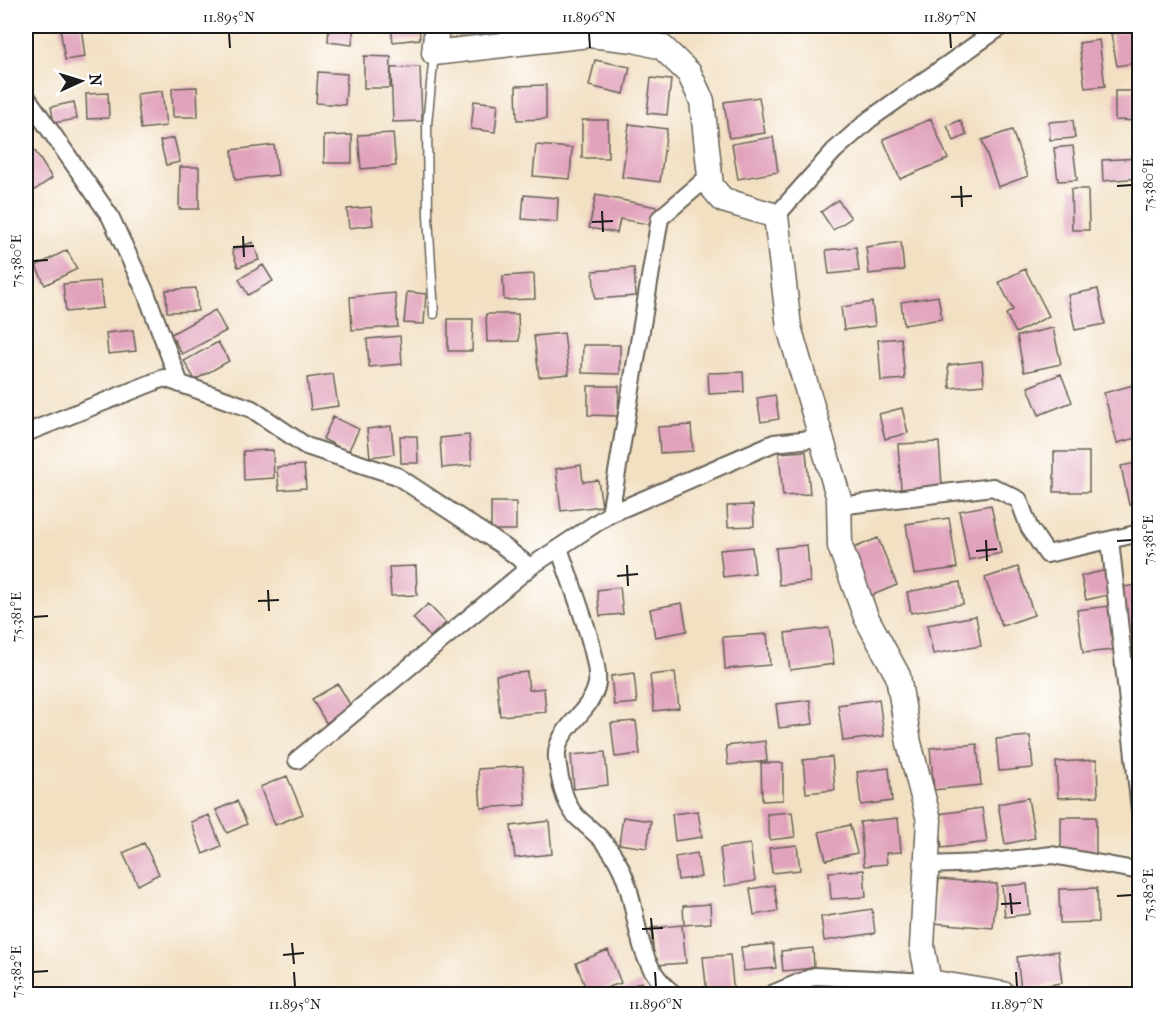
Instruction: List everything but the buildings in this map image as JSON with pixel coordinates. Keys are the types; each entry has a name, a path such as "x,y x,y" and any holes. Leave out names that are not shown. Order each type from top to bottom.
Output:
{"main road":[{"path":"437,26 434,53 589,35 634,40 662,47 689,73 702,101 708,177 711,186 723,200 776,216 789,327 839,506 840,546 866,617 898,676 909,743 929,820 922,946 929,982 1003,994"}],"street":[{"path":"776,216 834,151 870,119 1002,26"},
{"path":"26,96 110,216 146,293 180,384"},
{"path":"610,514 660,218 708,177"},
{"path":"26,433 164,378 252,409 306,446 397,476 503,546 530,567"},
{"path":"297,760 530,567 610,514 774,443 820,438"},
{"path":"839,506 993,487 1019,500 1029,527 1047,554 1140,533"},
{"path":"1110,540 1140,810"},
{"path":"559,548 596,664 597,685 585,711 564,734 556,754 562,788 575,815 598,834 616,858 634,902 644,958 652,972 674,994"},
{"path":"926,865 983,863 1052,855 1140,871"},
{"path":"771,994 815,976 929,982"}],"lane":[{"path":"434,53 427,124 428,216 434,314"}]}
